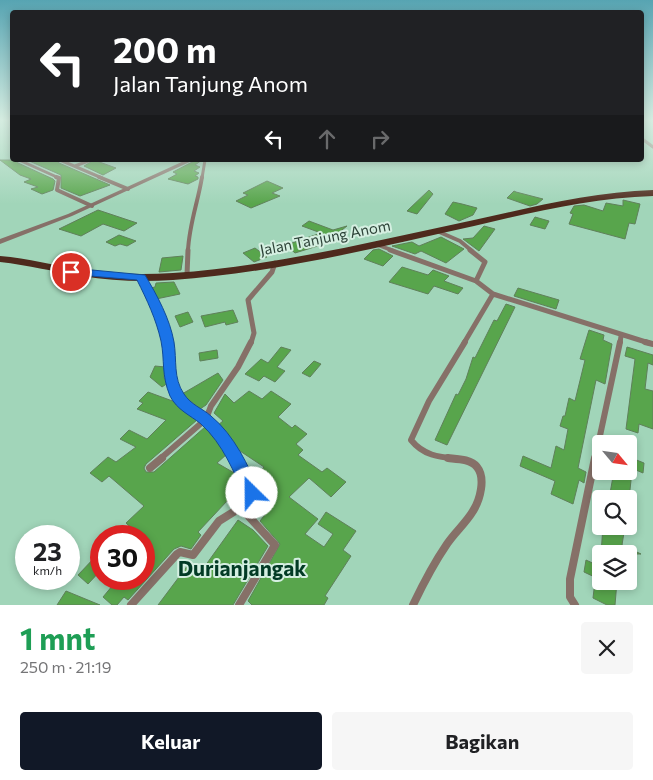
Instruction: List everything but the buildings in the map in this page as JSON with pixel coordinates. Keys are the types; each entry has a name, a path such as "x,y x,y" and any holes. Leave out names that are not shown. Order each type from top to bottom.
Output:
{"main road":[{"name":"Jalan Tanjung Anom","path":"0,259 30,262 83,274 141,278 187,275 276,263 593,199 653,193"}],"street":[{"path":"23,162 59,178 57,190 92,206"},
{"path":"65,162 128,189"},
{"path":"75,166 86,162"},
{"path":"0,242 44,227 187,162"},
{"path":"187,275 189,228 198,202 205,162"},
{"path":"436,231 460,241 485,262 476,281"},
{"path":"375,244 476,281 493,294 621,336 653,344"},
{"path":"150,468 206,419 211,406 250,345 254,333 248,300 272,272 276,263"},
{"path":"131,605 177,554 180,552 193,555 222,519 229,513 242,509 251,497 250,487 238,462 206,419 187,408 178,396 169,373 165,334 156,306 141,278"},
{"path":"413,605 457,529 475,508 482,485 481,475 476,465 471,462 427,455 414,445 411,440 429,402 493,294"},
{"path":"575,605 570,597 570,579 621,336"},
{"path":"239,605 275,545 242,509"}],"district":[{"name":"Durianjangak","path":"242,567"}],"route":[{"path":"71,272 141,278 156,306 168,342 169,373 178,396 187,408 206,419 220,436 238,462 252,493"}]}
